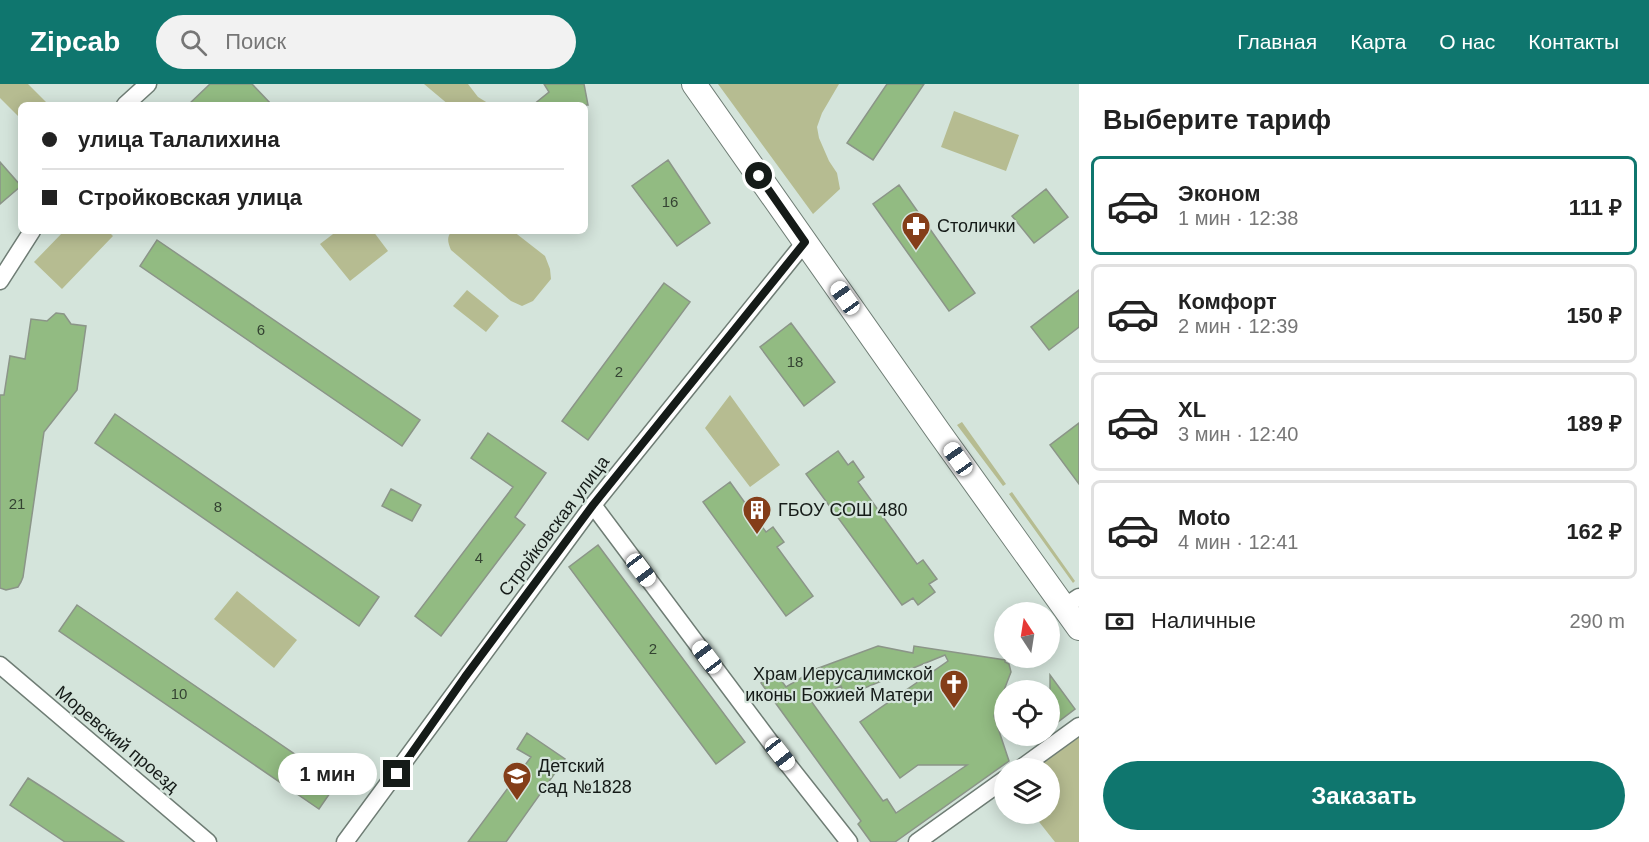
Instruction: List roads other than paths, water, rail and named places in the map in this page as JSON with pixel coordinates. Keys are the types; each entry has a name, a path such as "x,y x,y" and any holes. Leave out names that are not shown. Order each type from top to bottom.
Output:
{"street":[{"path":"128,102 148,84"},
{"path":"694,84 805,242 1071,602 1079,628"},
{"path":"0,281 30,234"},
{"name":"Стройковская улица","path":"345,842 593,505 805,242"},
{"path":"593,505 771,743 849,842"},
{"name":"Моревский проезд","path":"0,665 208,842"},
{"path":"1035,758 1079,726"},
{"path":"917,842 994,787"}],"place":[{"name":"Столички","path":"916,252"},
{"name":"ГБОУ СОШ 480","path":"757,536"},
{"name":"Храм Иерусалимской иконы Божией Матери","path":"954,710"},
{"name":"Детский сад №1828","path":"517,802"}]}
